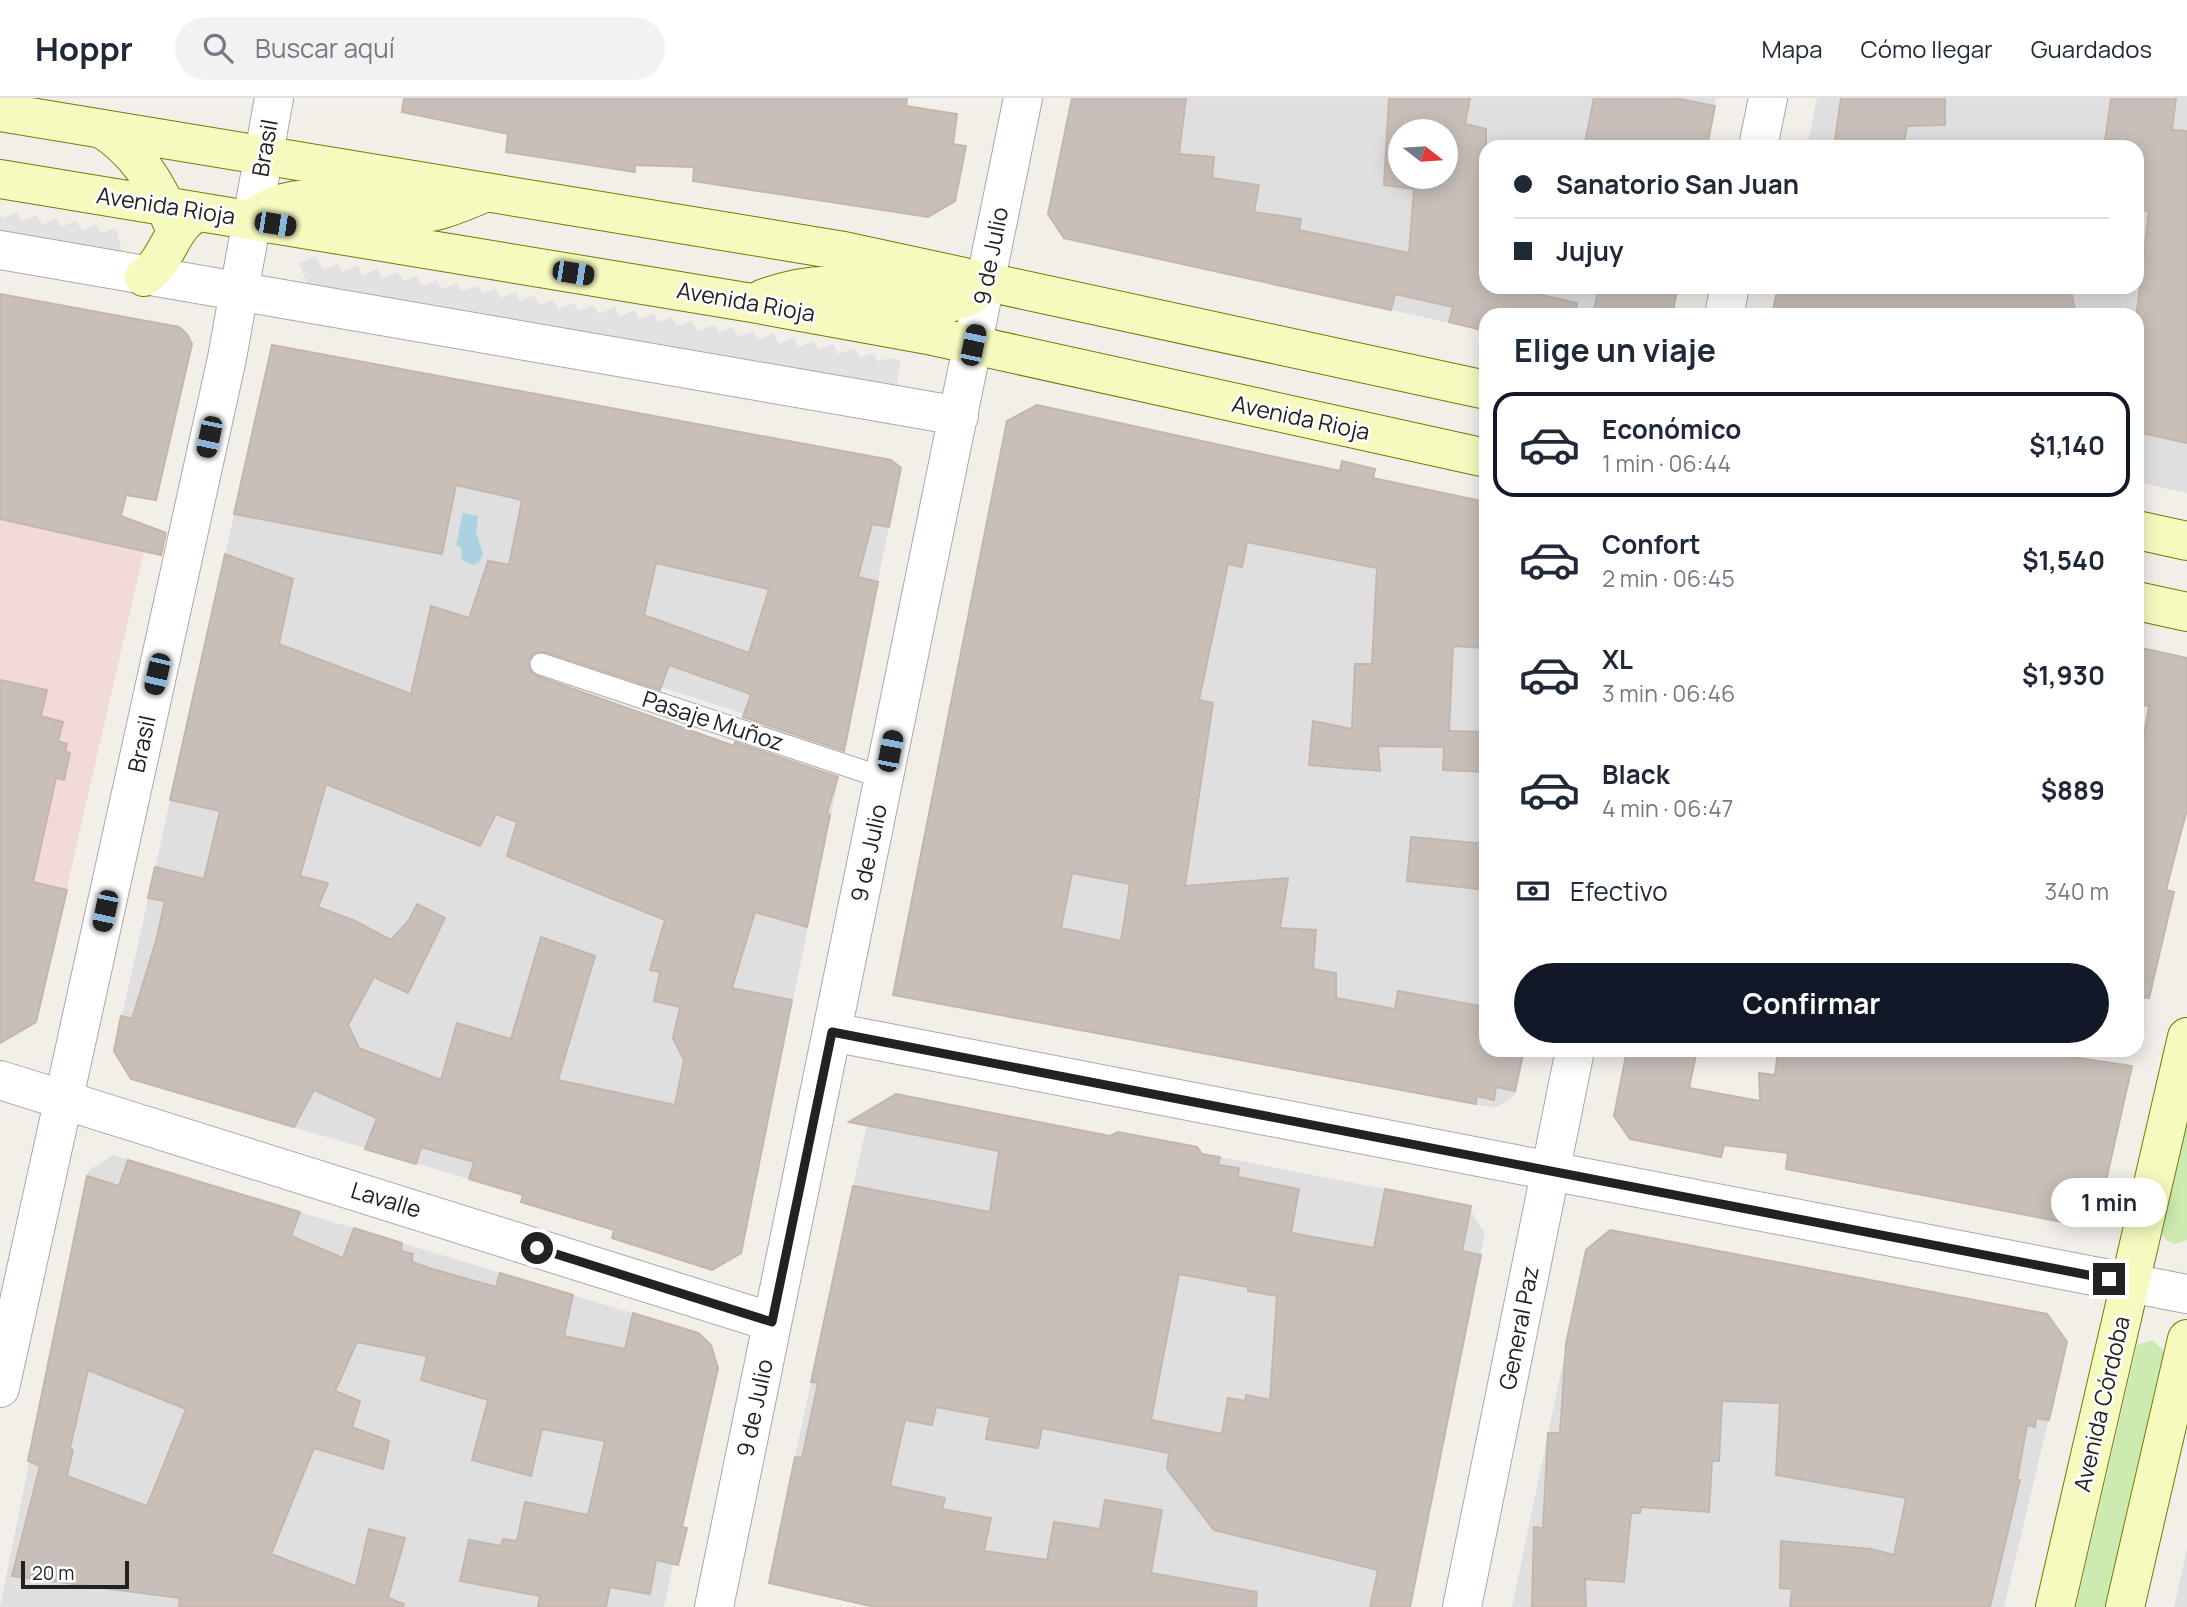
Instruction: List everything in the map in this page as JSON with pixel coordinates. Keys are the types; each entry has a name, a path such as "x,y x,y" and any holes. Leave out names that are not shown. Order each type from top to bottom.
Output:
{"main road":[{"path":"0,112 844,251 1479,388"},
{"path":"102,129 137,160 180,217 166,254 144,276"},
{"name":"Avenida Rioja","path":"0,179 180,217 252,220 752,303 973,345 1479,456"},
{"path":"252,220 274,205 308,197 408,214 440,209 489,191"},
{"path":"752,303 783,290 818,286 952,305 972,298 986,282"},
{"path":"2144,532 2187,541"},
{"path":"2144,603 2187,612"},
{"name":"Avenida Córdoba","path":"2055,1607 2187,1037"},
{"path":"2124,1607 2187,1339"}],"street":[{"name":"Brasil","path":"0,1388 224,371 274,98"},
{"name":"9 de Julio","path":"714,1607 1023,98"},
{"path":"1759,140 1768,98"},
{"path":"0,250 238,294 959,416"},
{"path":"832,1032 2187,1294"},
{"name":"General Paz","path":"1462,1607 1574,1057"},
{"name":"Lavalle","path":"0,1080 772,1322"}],"lane":[{"name":"Pasaje Muñoz","path":"541,664 884,778"}],"shaded area":[{"path":"1072,98 1716,98 1708,140 1479,140 1479,294 1676,294 1674,308 1479,308 1479,329 1064,238 1048,214"},
{"path":"1817,98 2187,98 2187,493 2144,484 2144,308 1774,308 1776,294 2144,294 2144,140 1808,140"},
{"path":"17,212 22,221 37,215 42,225 57,218 61,227 76,221 82,231 96,224 101,233 116,228 125,263 0,239 0,214 3,218"},
{"path":"316,256 323,270 338,264 342,272 357,265 362,275 377,269 382,279 398,272 403,281 417,276 422,286 437,280 441,289 457,283 461,291 478,286 482,294 496,288 501,298 516,292 520,301 535,295 539,305 553,300 559,309 574,303 579,311 594,305 599,314 615,307 619,317 634,310 639,319 654,314 658,322 672,317 677,326 692,321 697,331 715,325 719,333 732,327 738,337 753,331 758,340 774,333 779,344 793,337 799,347 814,341 818,350 833,344 838,354 855,348 860,358 873,353 878,361 890,358 901,360 897,382 901,390 308,287 299,263"},
{"path":"289,348 891,460 901,468 844,746 535,647 525,674 838,781 741,1253 712,1270 612,1238 627,1186 532,1162 594,956 541,938 469,1179 131,1079 114,1051 268,363"},
{"path":"1037,405 1479,500 1479,1057 1523,1057 1515,1095 1496,1108 917,1000 897,972 1007,421"},
{"path":"0,519 144,551 36,1022 10,1037 0,1034"},
{"path":"896,1094 1467,1205 1485,1233 1410,1607 875,1607 791,1588 773,1559 811,1382 990,1417 853,1186 870,1110"},
{"path":"113,1155 698,1333 717,1363 664,1607 0,1607 88,1171"},
{"path":"1610,1230 2047,1314 2067,1342 2004,1607 1512,1607 1586,1251"},
{"path":"2187,1549 2187,1607 2174,1607 2182,1572"}],"green space":[{"path":"2187,1123 2187,1240 2175,1244 2167,1241 2161,1233"},
{"path":"2152,1340 2165,1352 2105,1607 2076,1607 2137,1345"}],"water":[{"path":"463,513 478,516 476,532 483,554 479,562 473,565 462,560 461,547 456,545"}],"building":[{"path":"404,98 907,98 906,106 957,114 953,144 966,146 955,201 928,217 693,181 694,167 634,165 635,172 506,152 508,134 402,112"},
{"path":"1072,98 1186,98 1179,154 1214,157 1212,178 1259,185 1254,212 1301,219 1299,230 1409,253 1414,189 1458,189 1458,119 1388,119 1388,186 1384,185 1389,98 1470,98 1465,124 1486,129 1486,140 1479,140 1479,294 1538,294 1577,303 1577,308 1479,308 1479,329 1449,322 1453,307 1395,294 1391,310 1064,238 1048,214"},
{"path":"1594,98 1674,98 1715,106 1708,140 1585,140"},
{"path":"1841,98 1945,98 1945,125 1907,126 1904,140 1835,140"},
{"path":"2111,98 2176,98 2172,130 2187,131 2187,443 2144,434 2144,308 2137,308 2139,294 2144,294 2144,253 2149,211 2144,210 2144,140 2105,140"},
{"path":"0,294 179,327 187,334 192,344 156,500 126,495 121,516 166,533 161,555 0,519"},
{"path":"1598,294 1676,294 1674,308 1594,308"},
{"path":"1776,294 2072,294 2074,308 1774,308"},
{"path":"272,345 891,460 901,468 889,527 872,524 858,577 878,582 844,751 743,717 751,694 669,665 660,690 545,652 533,654 528,661 531,672 537,676 734,746 735,742 838,777 827,813 830,815 807,927 755,912 732,988 792,1000 741,1253 712,1270 612,1238 614,1230 521,1202 523,1195 469,1179 474,1162 421,1147 416,1164 365,1149 377,1118 314,1090 294,1127 131,1079 114,1051 121,1016 132,1019 156,941 165,901 148,898 155,867 204,879 220,811 170,800 225,554 293,579 279,644 411,694 431,606 469,618 488,561 509,565 522,500 456,485 442,554 234,514","holes":["656,563 769,589 749,653 644,615","326,784 480,846 496,814 517,822 507,856 665,920 650,970 660,972 654,1001 680,1007 673,1038 684,1060 675,1105 558,1080 595,956 541,937 511,1039 457,1023 441,1080 359,1048 348,1025 374,977 408,993 445,918 417,904 409,920 391,940 353,920 318,907 328,883 300,876"]},
{"path":"1037,405 1340,471 1342,461 1375,469 1373,478 1479,501 1479,648 1453,646 1449,731 1479,732 1479,772 1443,770 1444,747 1378,746 1380,771 1309,765 1313,721 1352,729 1355,664 1372,664 1377,568 1247,542 1242,567 1228,564 1199,700 1213,703 1185,886 1288,878 1280,928 1316,930 1313,969 1336,973 1336,998 1395,1009 1398,991 1479,1006 1479,1057 1522,1057 1515,1091 1496,1087 1494,1100 1477,1096 1476,1104 893,995 1007,421","holes":["1072,873 1130,884 1121,941 1061,928"]},
{"path":"2144,649 2187,658 2187,809 2166,890 2174,892 2149,998 2144,998 2144,735 2149,706 2144,705"},
{"path":"0,680 47,690 41,716 63,722 58,741 67,744 65,751 70,753 64,780 56,778 33,882 67,890 36,1022 0,1043"},
{"path":"1411,837 1479,843 1479,889 1407,881"},
{"path":"1626,1057 1696,1057 1689,1088 1760,1101 1759,1073 1775,1075 1777,1057 2072,1057 2132,1066 2100,1207 2073,1224 1786,1169 1788,1153 1724,1145 1721,1157 1630,1139 1614,1116"},
{"path":"896,1094 1110,1136 1118,1132 1197,1147 1202,1154 1220,1157 1218,1165 1239,1168 1238,1177 1299,1189 1291,1233 1374,1248 1385,1189 1471,1206 1462,1251 1481,1255 1410,1607 1370,1607 1378,1570 1214,1530 1167,1469 1169,1453 1042,1428 1038,1448 986,1439 990,1417 936,1407 932,1425 905,1420 890,1486 945,1498 942,1509 991,1518 984,1551 1047,1560 1054,1522 1100,1529 1105,1500 1162,1510 1151,1573 1257,1592 1256,1607 875,1607 769,1583 795,1457 802,1458 818,1383 811,1382 853,1186 990,1212 999,1151 849,1122","holes":["1179,1274 1248,1287 1248,1291 1277,1296 1270,1400 1246,1395 1245,1401 1228,1398 1222,1434 1151,1420"]},
{"path":"128,1160 300,1212 291,1236 343,1258 354,1228 402,1243 401,1251 413,1254 412,1262 429,1268 496,1287 500,1273 573,1295 564,1336 625,1349 633,1313 698,1333 711,1345 718,1368 682,1527 687,1528 678,1565 656,1560 650,1594 610,1587 606,1607 538,1607 540,1596 460,1581 469,1540 501,1546 503,1539 517,1541 525,1502 588,1515 605,1441 542,1429 531,1476 472,1460 488,1400 421,1380 427,1356 357,1342 335,1391 360,1401 352,1427 389,1441 383,1469 314,1448 271,1554 356,1586 369,1529 405,1538 388,1598 404,1604 403,1607 179,1607 180,1598 12,1576 40,1466 28,1461 87,1176 119,1186","holes":["88,1370 186,1409 147,1506 67,1476 73,1450 70,1448"]},
{"path":"1610,1230 2047,1314 2067,1342 2049,1420 2036,1418 2035,1427 2027,1425 2017,1480 2020,1480 1990,1607 1790,1607 1792,1589 1780,1588 1781,1541 1871,1549 1894,1555 1906,1498 1776,1475 1780,1403 1722,1401 1719,1461 1712,1461 1709,1512 1641,1507 1640,1513 1631,1513 1624,1582 1585,1579 1586,1607 1532,1607 1534,1527 1543,1528 1548,1433 1560,1433 1566,1344 1586,1250"}],"route":[{"path":"537,1248 772,1322 832,1032 2109,1279"}]}
